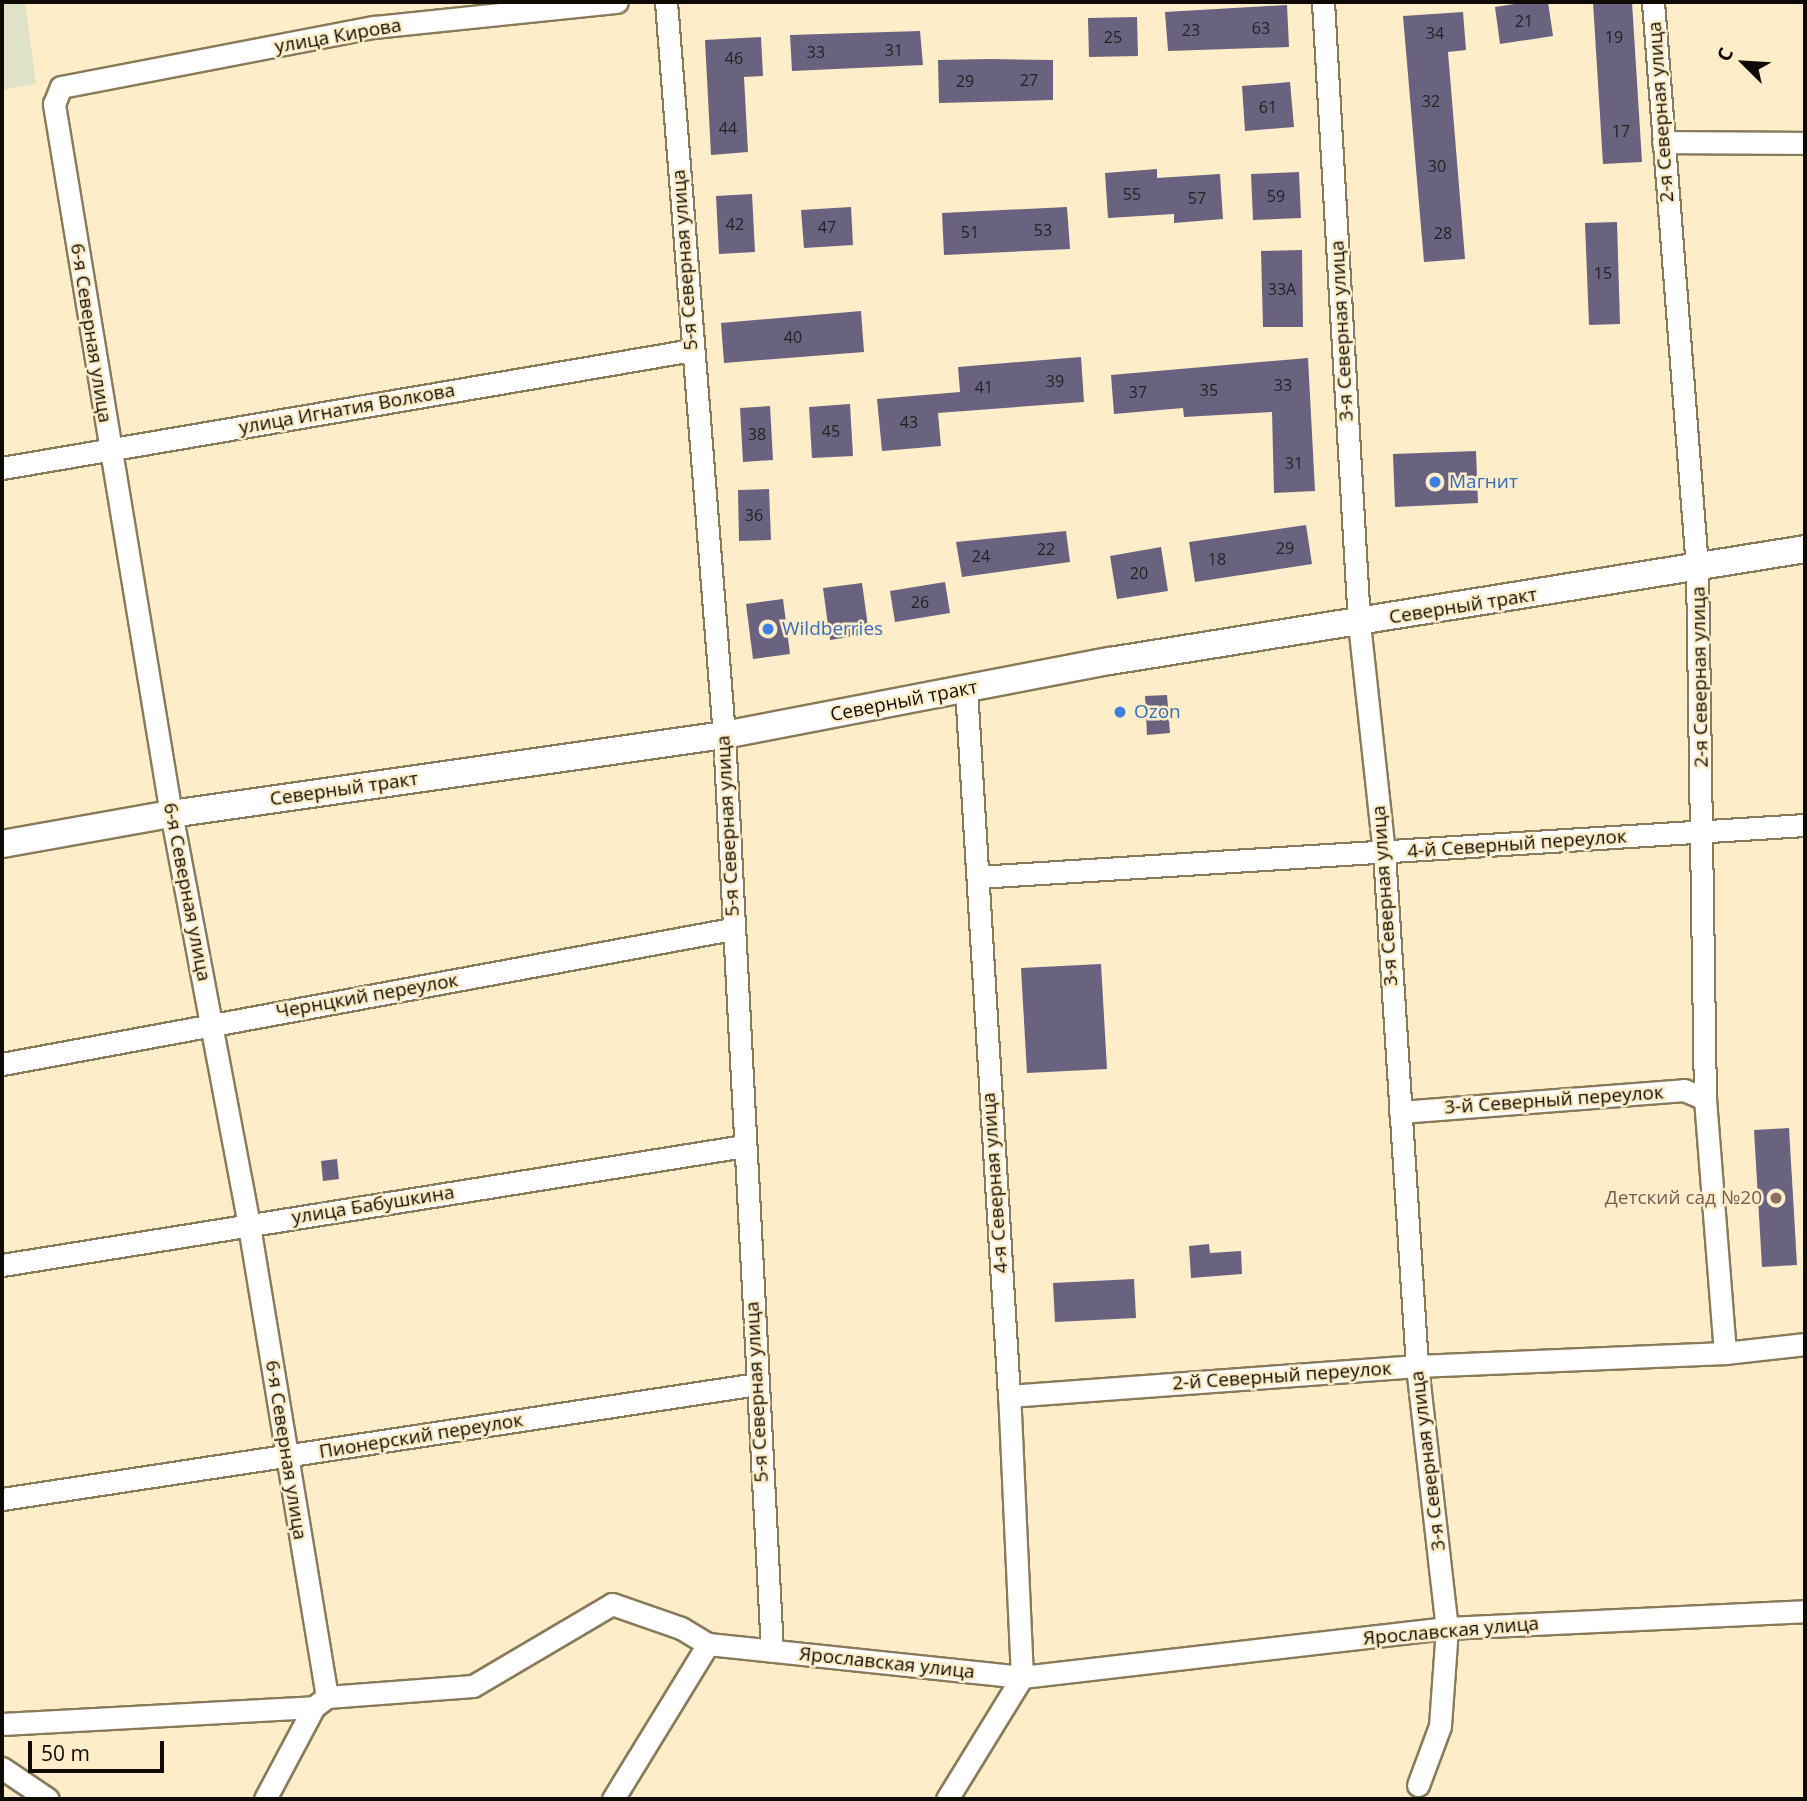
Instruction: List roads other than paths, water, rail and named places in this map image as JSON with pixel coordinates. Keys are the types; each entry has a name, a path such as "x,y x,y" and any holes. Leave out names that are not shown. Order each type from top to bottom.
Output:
{"street":[{"name":"улица Кирова","path":"61,87 373,27 617,2"},
{"name":"5-я Северная улица","path":"666,2 724,735 732,929 772,1651"},
{"name":"3-я Северная улица","path":"1323,2 1359,623 1384,853 1417,1366 1447,1628 1440,1726 1418,1785"},
{"name":"2-я Северная улица","path":"1653,2 1698,568 1704,831 1705,1099 1725,1353"},
{"name":"6-я Северная улица","path":"61,87 54,104 171,814 213,1024 249,1225 321,1702"},
{"path":"1663,142 1805,143"},
{"name":"улица Игнатия Волкова","path":"2,468 692,349"},
{"name":"Северный тракт","path":"2,844 171,814 724,735 1110,661 1805,549"},
{"name":"4-я Северная улица","path":"966,689 1009,1396 1022,1677"},
{"name":"4-й Северный переулок","path":"978,877 1805,825"},
{"name":"Чернцкий переулок","path":"2,1064 732,929"},
{"name":"3-й Северный переулок","path":"1400,1112 1684,1090 1705,1099"},
{"name":"улица Бабушкина","path":"2,1265 744,1146"},
{"name":"2-й Северный переулок","path":"1009,1396 1417,1366 1725,1353 1805,1344"},
{"name":"Пионерский переулок","path":"2,1499 757,1384"},
{"name":"Ярославская улица","path":"2,1724 321,1702 473,1686 612,1604 681,1628 708,1644 1022,1677 1447,1628 1805,1611"},
{"path":"613,1799 708,1644"},
{"path":"947,1799 1022,1677"},
{"path":"265,1799 321,1702"},
{"path":"2,1768 48,1799"}],"place":[{"name":"Магнит","path":"1435,482"},
{"name":"Wildberries","path":"768,629"},
{"name":"Ozon","path":"1120,712"},
{"name":"Детский сад №20","path":"1776,1198"}]}
